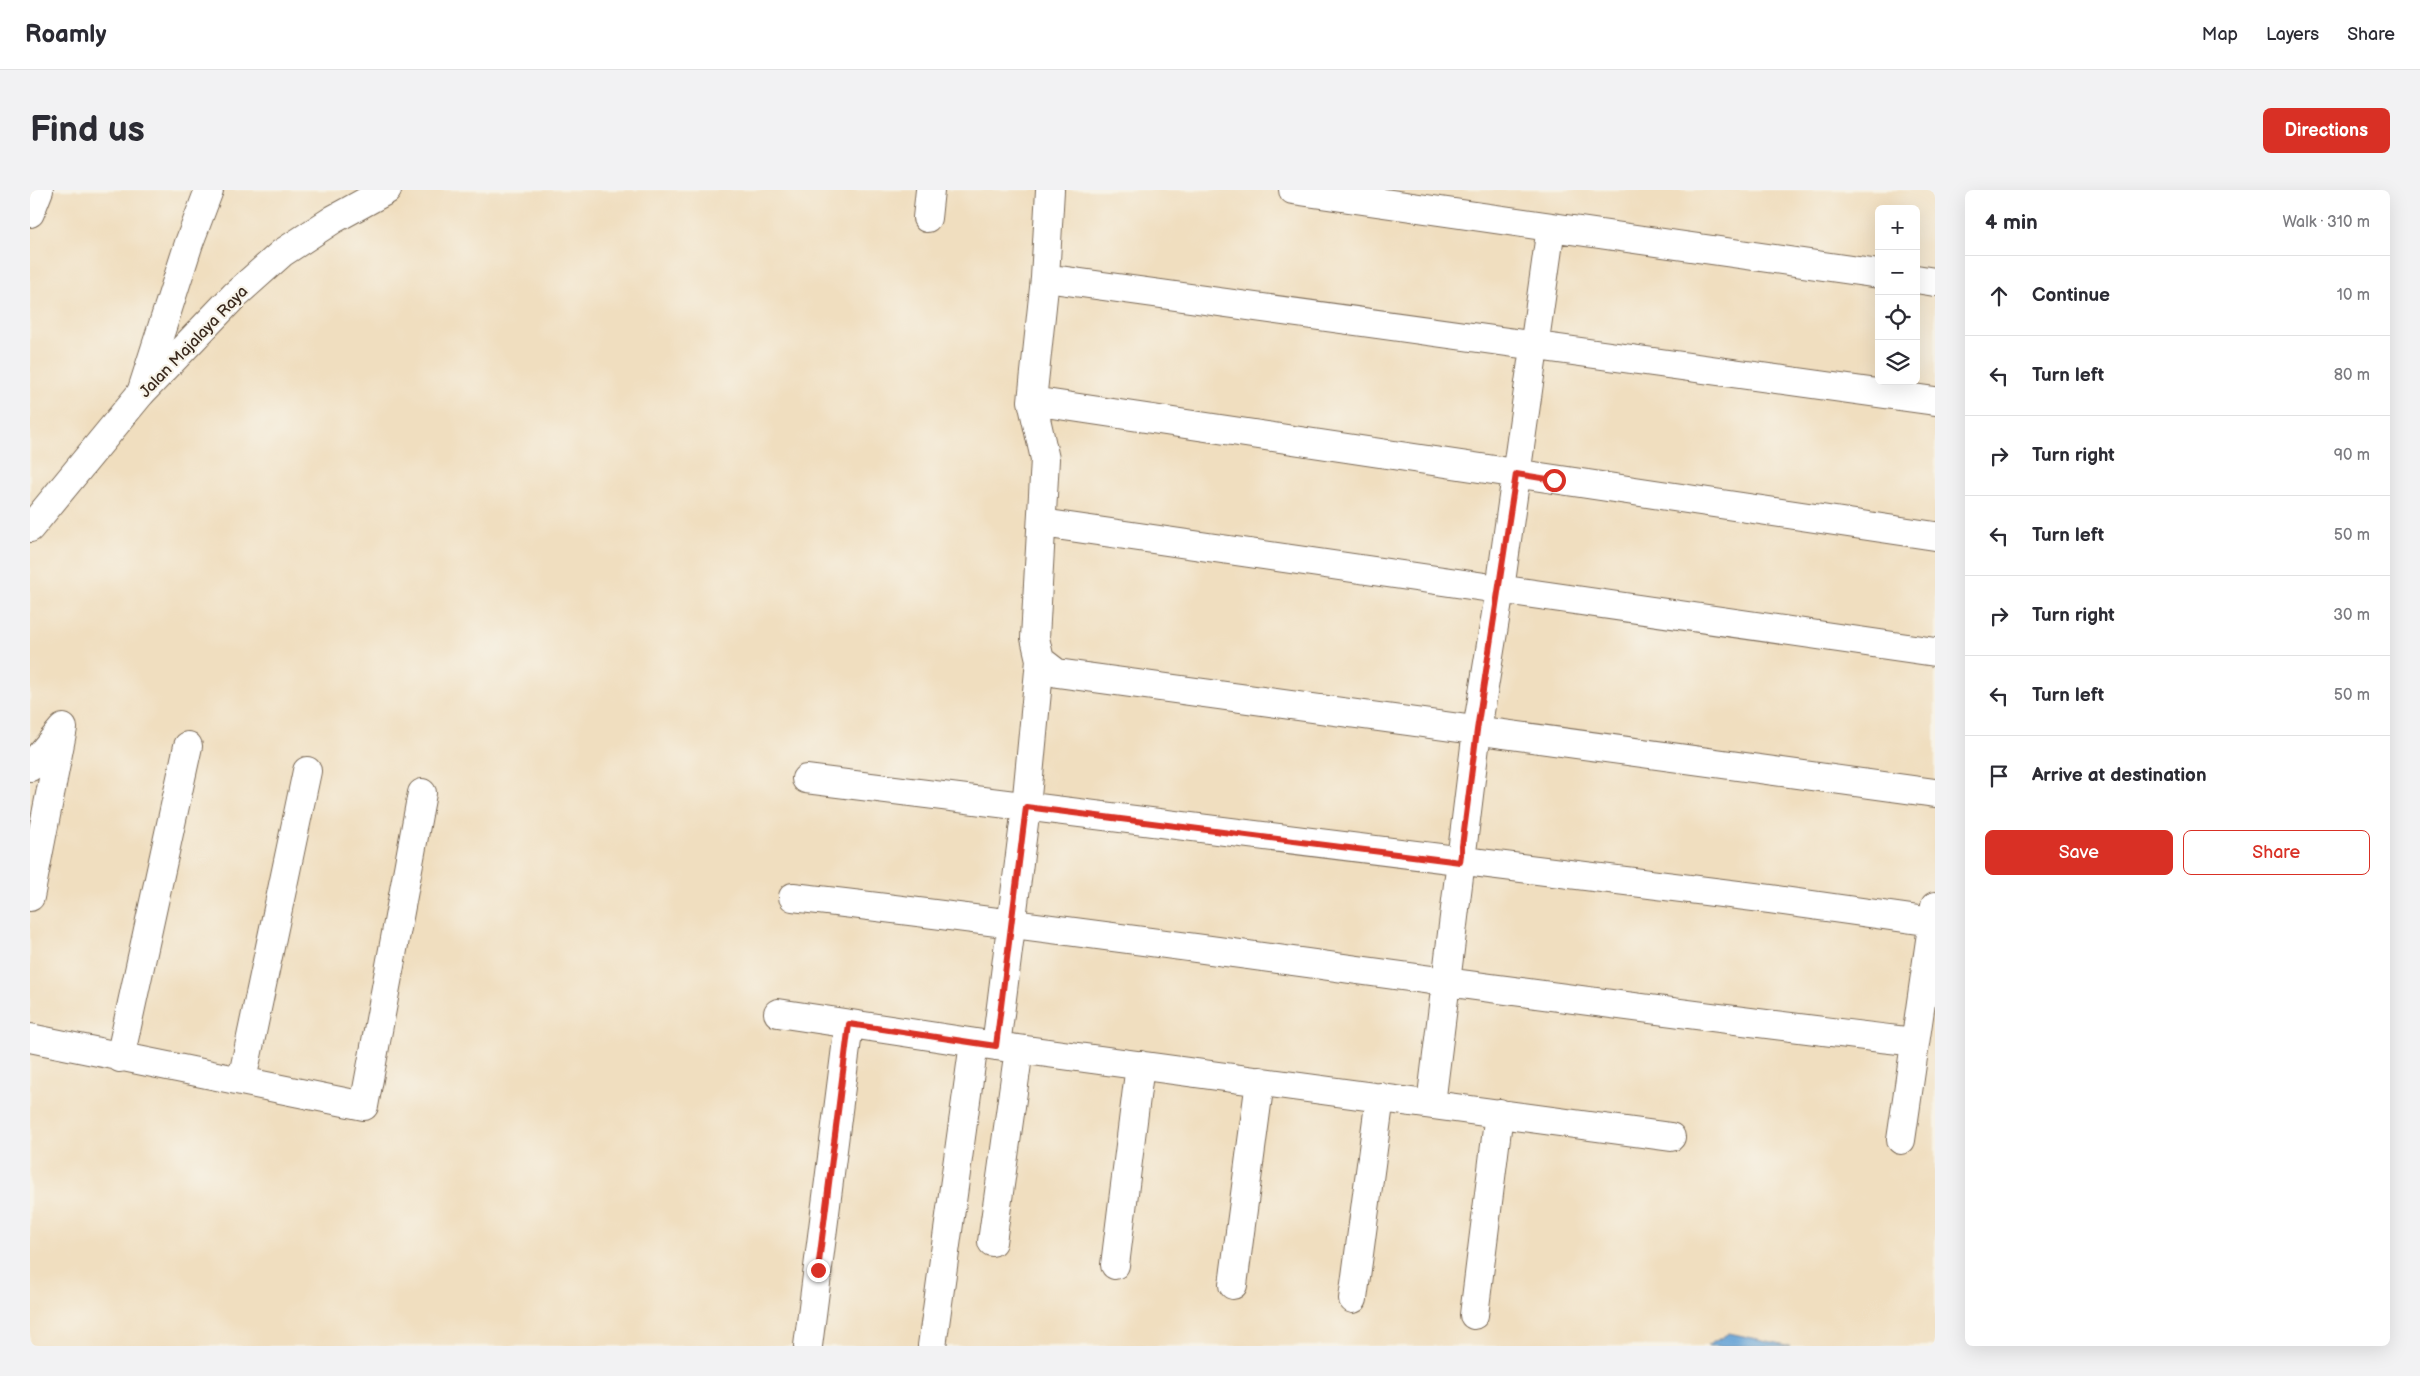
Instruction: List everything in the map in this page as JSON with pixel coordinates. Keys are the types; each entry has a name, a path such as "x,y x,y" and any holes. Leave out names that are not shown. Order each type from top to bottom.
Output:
{"street":[{"path":"30,213 39,190"},
{"path":"142,393 189,243 209,190"},
{"name":"Jalan Majalaya Raya","path":"30,528 142,393 235,294 282,253 334,218 387,190"},
{"path":"927,218 930,190"},
{"path":"932,1346 996,1046 1026,807 1040,660 1035,638 1045,460 1032,400 1045,278 1050,190"},
{"path":"1293,190 1875,273"},
{"path":"1431,1104 1444,982 1477,730 1500,589 1532,347 1551,227"},
{"path":"1045,278 1532,347 1935,401"},
{"path":"1920,280 1935,282"},
{"path":"1032,400 1935,536"},
{"path":"1042,523 1935,652"},
{"path":"1040,660 1057,674 1935,793"},
{"path":"30,767 63,728 30,897"},
{"path":"120,1058 188,746"},
{"path":"242,1080 307,771"},
{"path":"806,779 1460,862 1770,899 1934,914 1901,1140"},
{"path":"30,1038 120,1058 242,1080 364,1106 422,793"},
{"path":"793,897 1012,922 1444,982 1915,1042"},
{"path":"778,1013 996,1046 1671,1137"},
{"path":"808,1346 849,1024"},
{"path":"992,1242 996,1046"},
{"path":"1115,1266 1140,1065"},
{"path":"1234,1285 1260,1081"},
{"path":"1353,1298 1380,1097"},
{"path":"1474,1315 1499,1113"}],"water":[{"path":"1729,1333 1791,1346 1707,1346"}],"route":[{"path":"818,1270 849,1024 996,1046 1026,807 1460,862 1477,730 1500,589 1516,474 1554,480"}]}
